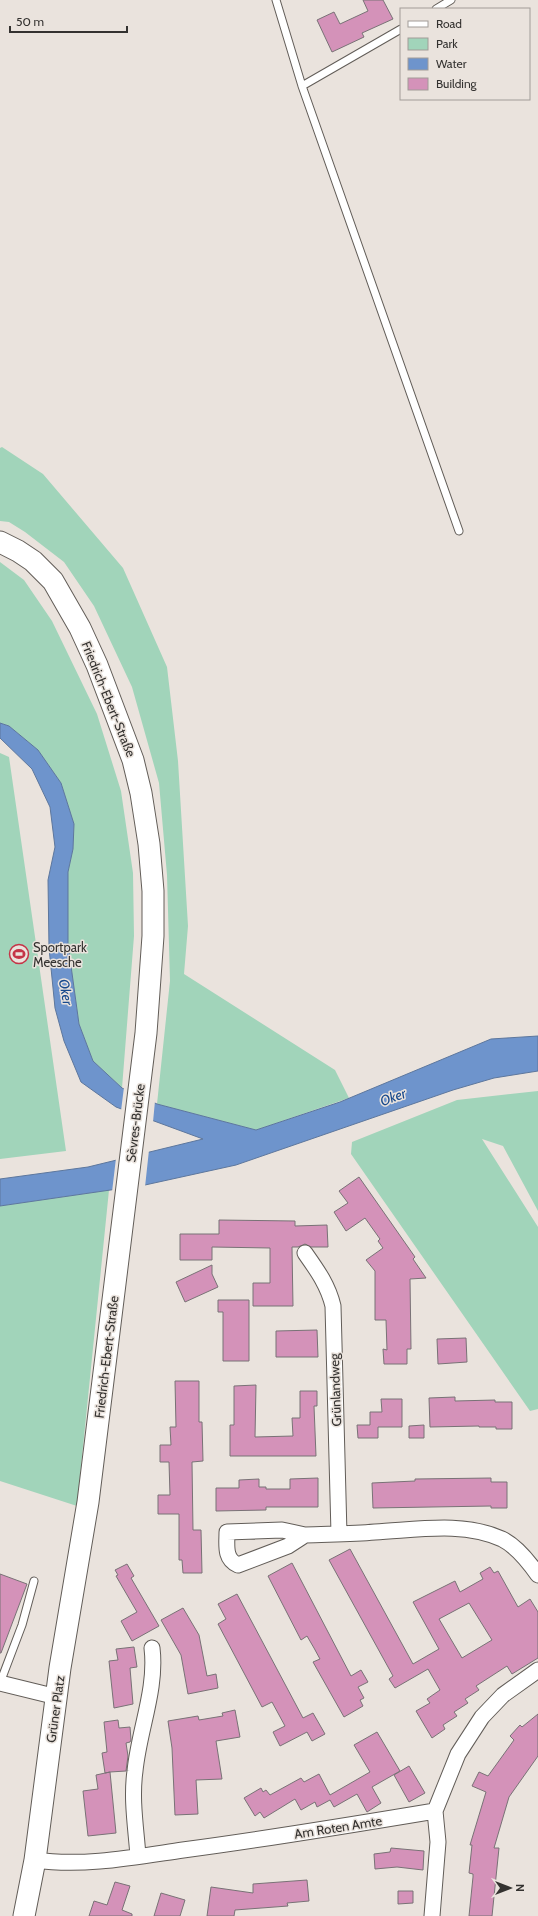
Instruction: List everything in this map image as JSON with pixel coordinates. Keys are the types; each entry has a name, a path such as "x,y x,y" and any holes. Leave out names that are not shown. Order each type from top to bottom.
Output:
{"main road":[{"name":"Friedrich-Ebert-Straße","path":"0,542 33,561 53,581 61,593 98,665 134,760 148,837 153,891 153,936 146,1033"},
{"name":"Sèvres-Brücke","path":"124,1212 146,1033"},
{"name":"Friedrich-Ebert-Straße","path":"88,1502 124,1212"},
{"name":"Grüner Platz","path":"24,1916 35,1860 56,1697 88,1502"}],"street":[{"name":"Grünlandweg","path":"305,1253 321,1275 329,1291 333,1306 339,1534"},
{"path":"305,1535 288,1546 238,1565 232,1562 227,1553 227,1532 282,1530 305,1535 429,1529 463,1529 486,1533 503,1540 532,1565 538,1575"},
{"path":"138,1856 133,1790 135,1769 155,1667 152,1648"},
{"path":"432,1916 438,1842 435,1811 458,1754 482,1717 503,1695 538,1670"},
{"path":"0,1683 56,1697"},
{"name":"Am Roten Amte","path":"35,1860 71,1863 138,1856 281,1837 435,1811"}],"lane":[{"path":"276,0 302,86 459,531"},
{"path":"438,8 451,0"},
{"path":"302,86 400,30"},
{"path":"0,1683 22,1624 34,1581"}],"green space":[{"path":"2,447 43,474 123,568 167,667 178,761 188,926 184,974 335,1070 349,1098 256,1130 157,1104 170,981 167,875 159,783 132,687 94,606 64,562 25,532 9,522 0,521 0,448"},
{"path":"0,562 24,580 52,621 97,714 121,791 133,873 134,936 122,1088 93,1061 79,1024 68,944 68,872 73,849 74,824 61,783 38,750 9,726 0,723"},
{"name":"Sportpark Meesche","path":"0,753 9,757 66,1151 0,1159"},
{"path":"538,1091 538,1211 503,1146 482,1139 538,1227 538,1409 530,1411 351,1154 352,1142 457,1100"},
{"path":"109,1190 77,1506 0,1481 0,1206"}],"water":[{"name":"Oker","path":"0,723 9,726 38,750 61,783 74,824 73,849 68,872 68,944 79,1024 93,1061 122,1088 157,1104 256,1130 340,1102 491,1039 538,1036 538,1071 494,1078 453,1090 236,1165 145,1185 0,1206 0,1179 88,1167 203,1139 116,1107 81,1082 64,1041 55,1008 49,948 48,880 55,847 50,807 32,769 0,738"}],"pier":[{"path":"124,1087 155,1101 153,1122 121,1111"},
{"path":"149,1150 145,1187 112,1192 116,1158"}],"building":[{"path":"363,0 383,0 393,19 362,33 364,37 332,52 317,20 334,12 340,24 368,11"},
{"path":"359,1177 415,1257 413,1259 426,1278 410,1279 411,1349 407,1349 407,1364 384,1364 383,1349 387,1350 386,1320 375,1320 375,1271 366,1260 383,1248 378,1241 380,1239 365,1218 346,1231 334,1212 348,1203 339,1191"},
{"path":"219,1220 295,1221 295,1226 327,1225 328,1247 311,1247 305,1244 298,1247 292,1247 293,1306 253,1306 253,1283 270,1283 270,1248 212,1247 212,1260 180,1260 180,1234 219,1234"},
{"path":"212,1265 212,1274 218,1287 185,1302 176,1282"},
{"path":"218,1300 249,1300 249,1361 223,1361 223,1312 218,1312"},
{"path":"317,1330 318,1357 276,1357 276,1331"},
{"path":"466,1338 467,1362 438,1364 437,1339"},
{"path":"175,1381 199,1381 199,1422 202,1422 203,1461 192,1462 193,1530 201,1530 202,1573 183,1573 182,1560 179,1560 179,1514 158,1514 158,1495 170,1495 169,1462 160,1462 160,1445 171,1445 170,1427 176,1427"},
{"path":"256,1385 255,1437 293,1436 292,1418 300,1418 300,1391 317,1391 317,1406 314,1406 316,1456 230,1456 230,1425 234,1425 234,1386"},
{"path":"455,1397 455,1401 495,1400 495,1402 512,1402 512,1429 496,1429 496,1427 479,1426 430,1427 429,1398"},
{"path":"381,1399 402,1399 402,1427 378,1427 378,1438 358,1438 357,1425 370,1425 370,1412 382,1412"},
{"path":"424,1425 424,1438 409,1438 409,1426"},
{"path":"318,1478 318,1507 266,1507 266,1510 216,1511 216,1488 239,1488 239,1480 259,1479 259,1487 266,1487 266,1489 290,1489 290,1479"},
{"path":"491,1478 491,1482 507,1482 507,1508 491,1508 491,1506 373,1508 372,1483 415,1481 415,1479"},
{"path":"350,1549 413,1664 439,1649 413,1602 455,1581 460,1592 483,1579 480,1573 490,1567 494,1573 498,1571 518,1607 530,1599 538,1612 538,1658 512,1674 507,1666 476,1686 479,1690 465,1699 468,1703 454,1712 457,1716 443,1725 445,1729 432,1738 416,1711 430,1703 427,1699 440,1690 428,1669 395,1688 389,1679 393,1676 329,1560","holes":["469,1603 492,1640 462,1658 439,1619"]},
{"path":"292,1563 351,1676 361,1670 368,1682 358,1687 364,1698 360,1700 363,1706 344,1717 313,1662 320,1659 307,1636 301,1640 268,1576"},
{"path":"127,1564 134,1576 131,1578 159,1626 132,1641 121,1621 137,1612 116,1576 118,1575 115,1570"},
{"path":"0,1574 27,1584 1,1653 0,1653"},
{"path":"237,1594 303,1718 313,1713 325,1734 312,1741 307,1732 280,1746 273,1732 285,1726 272,1702 262,1707 218,1624 226,1619 218,1604"},
{"path":"183,1608 199,1635 207,1676 216,1674 218,1688 188,1694 181,1655 161,1620"},
{"path":"134,1647 137,1667 130,1668 133,1704 114,1708 109,1661 118,1660 116,1649"},
{"path":"235,1710 240,1737 216,1741 222,1779 196,1780 198,1814 175,1815 172,1748 168,1721 198,1716 199,1720 223,1716 222,1713"},
{"path":"538,1714 538,1756 509,1797 494,1848 499,1848 492,1916 469,1916 473,1877 473,1874 469,1873 472,1845 470,1845 486,1792 472,1786 479,1772 488,1776 514,1740 510,1736 520,1725 522,1727"},
{"path":"118,1720 119,1728 130,1727 131,1740 130,1742 126,1743 128,1756 126,1771 105,1773 102,1753 107,1752 104,1722"},
{"path":"377,1732 400,1771 372,1787 381,1803 367,1812 357,1794 334,1807 330,1800 317,1807 315,1802 301,1810 295,1799 264,1818 260,1812 255,1816 244,1798 261,1788 263,1792 266,1790 270,1795 301,1778 304,1782 319,1774 330,1795 370,1772 354,1745"},
{"path":"409,1766 425,1793 409,1802 394,1775"},
{"path":"110,1772 116,1833 88,1836 83,1791 98,1789 96,1775"},
{"path":"391,1848 424,1851 423,1870 397,1867 375,1869 374,1854 390,1852"},
{"path":"307,1880 309,1901 287,1903 288,1906 235,1910 234,1916 207,1916 211,1887 253,1893 253,1884"},
{"path":"115,1882 130,1886 122,1910 132,1914 132,1916 89,1916 94,1901 107,1905"},
{"path":"398,1891 413,1891 413,1903 398,1904"},
{"path":"161,1893 185,1900 180,1916 154,1916"}],"place":[{"name":"Sportpark Meesche","path":"19,954"}]}
